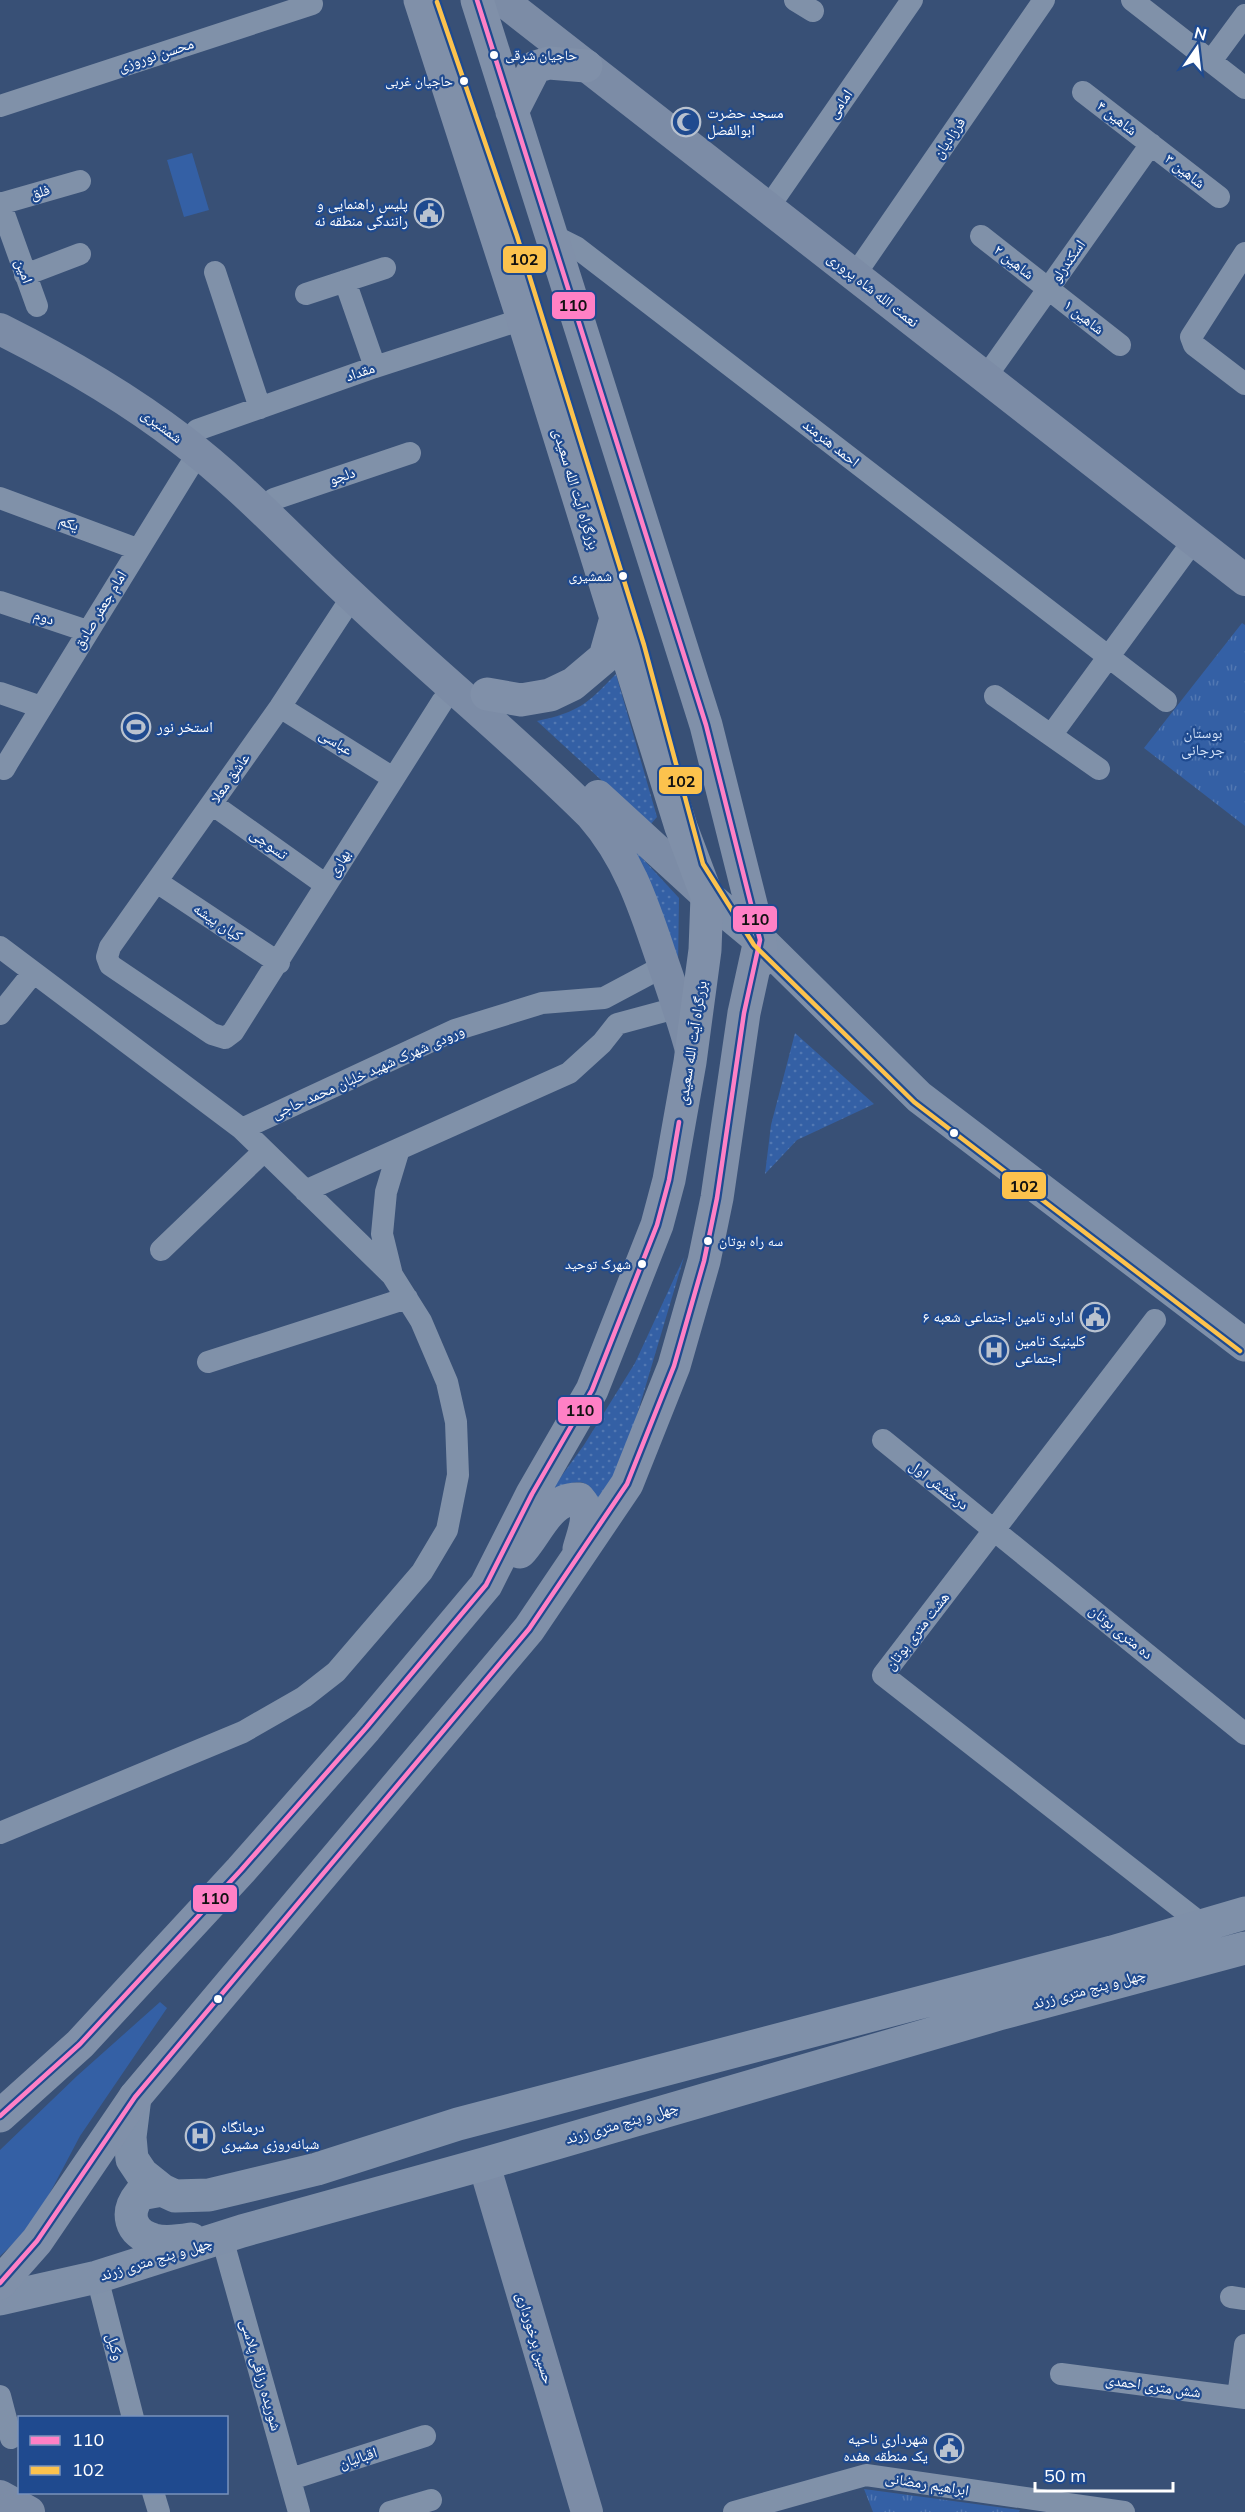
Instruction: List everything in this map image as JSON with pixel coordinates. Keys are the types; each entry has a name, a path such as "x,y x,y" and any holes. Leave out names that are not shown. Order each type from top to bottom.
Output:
{"highway":[{"name":"بزرگراه آیت الله سعیدی","path":"0,2116 80,2044 241,1870 366,1728 486,1586 532,1494 592,1390 653,1236 669,1180 705,950 707,896 681,827 524,319 420,0"},
{"path":"0,2283 37,2241 135,2097 529,1629 627,1484 674,1366 704,1261 717,1198 744,1013 760,940 706,725 477,0"},
{"path":"512,112 535,67 549,63 586,66"},
{"path":"487,694 521,700 550,695 573,684 605,657 616,618"},
{"path":"486,1586 526,1545 558,1503 568,1498 579,1499 586,1507 588,1519 577,1559"}],"main road":[{"name":"نعمت الله شاه پروری","path":"502,0 1245,580"},
{"name":"شمشیری","path":"0,309 115,371 197,441 358,589 454,688 562,786 610,836 641,898 680,1007 691,1050"},
{"name":"شمشیری","path":"0,328 90,377 197,441"},
{"name":"شمشیری","path":"358,589 487,694 707,896"},
{"path":"707,896 760,940 919,1097 1245,1346"},
{"name":"چهل و پنج متری زرند","path":"135,2097 130,2137 132,2159 142,2174 162,2190 175,2196 192,2198 317,2169 458,2124 1204,1926 1245,1913"},
{"name":"چهل و پنج متری زرند","path":"0,2299 97,2277 232,2234 484,2164 999,2013 1245,1948"},
{"name":"حسین برخورداری","path":"484,2164 587,2512"},
{"path":"162,2190 140,2194 130,2212 131,2223 146,2237 172,2242 232,2234"},
{"path":"0,2496 28,2512"}],"street":[{"name":"امامی","path":"768,208 912,0"},
{"name":"فرزادیان","path":"854,276 1044,0"},
{"path":"1132,0 1245,88"},
{"name":"محسن نوروزی","path":"0,105 312,4"},
{"path":"1211,61 1245,15"},
{"name":"شاهین ۴","path":"1083,92 1151,144"},
{"name":"شاهین ۳","path":"1151,144 1219,197"},
{"name":"اسکندرلو","path":"985,378 1151,144"},
{"name":"فلق","path":"0,203 80,181"},
{"name":"امین","path":"0,203 37,306"},
{"name":"احمد هنرمند","path":"550,234 576,247 1166,701"},
{"name":"شاهین ۲","path":"981,236 1048,289"},
{"path":"1245,253 1191,337 1194,345 1245,384"},
{"path":"25,275 80,254"},
{"path":"306,294 385,268"},
{"path":"214,272 260,408"},
{"path":"345,281 375,367"},
{"name":"شاهین ۱","path":"1048,289 1120,345"},
{"name":"مقداد","path":"197,441 260,408 375,367 524,319"},
{"name":"امام جعفر صادق","path":"2,768 137,549 197,441"},
{"name":"دلجو","path":"268,504 410,453"},
{"name":"یکم","path":"0,498 137,549"},
{"path":"1052,734 1194,540"},
{"name":"عاشق معلا","path":"225,1038 212,1034 110,965 107,957 110,946 280,707 358,589"},
{"name":"دوم","path":"0,602 87,632"},
{"name":"بهاری","path":"225,1038 233,1032 279,963 393,778 442,702 454,688"},
{"path":"0,693 41,707"},
{"path":"995,696 1099,769"},
{"name":"عباسی","path":"280,707 393,778"},
{"name":"تسوچی","path":"212,804 326,885"},
{"name":"کیان پیشه","path":"157,882 279,963"},
{"path":"0,947 242,1129 392,1275 422,1321 447,1382 456,1433 458,1474 447,1530 423,1572 336,1672 304,1697 243,1732 0,1833"},
{"name":"ورودی شهرک شهید خلبان محمد حاجی","path":"242,1129 455,1030 542,1003 604,998 664,966"},
{"path":"0,1014 33,973"},
{"path":"305,1191 569,1073 602,1043 617,1024 680,1007"},
{"path":"392,1275 382,1234 386,1192 399,1149"},
{"path":"161,1250 264,1151"},
{"path":"208,1362 407,1298"},
{"name":"هشت متری بوتان","path":"1155,1320 883,1675 1204,1926"},
{"name":"درخشش اول","path":"883,1440 996,1530"},
{"name":"ده متری بوتان","path":"996,1530 1245,1734"},
{"name":"شوریده رزاقی پلاسی","path":"232,2234 299,2512"},
{"name":"وکیل","path":"97,2277 132,2416"},
{"path":"1241,2398 1245,2345"},
{"name":"شش متری احمدی","path":"1061,2374 1241,2398"},
{"path":"0,2397 11,2438"},
{"name":"اقبالیان","path":"291,2479 425,2436"},
{"name":"ابراهیم رمضانی","path":"734,2512 866,2475 1048,2507 1124,2512"},
{"path":"153,2494 159,2512"},
{"path":"390,2512 431,2500"}],"green space":[{"path":"192,153 209,210 184,217 167,160"},
{"name":"بوستان جرجانی","path":"1242,623 1245,625 1245,826 1144,748"},
{"path":"616,674 657,817 650,825 537,721 573,710 589,700"},
{"path":"607,820 679,898 678,967"},
{"path":"795,1033 874,1104 797,1140 765,1174 771,1125"},
{"path":"684,1257 626,1452 598,1510 593,1491 584,1483 570,1483 552,1489 584,1445 635,1363"},
{"path":"160,2002 167,2008 80,2136 33,2225 0,2256 0,2150 77,2076"},
{"path":"864,2489 1020,2510 1019,2512 873,2512"}],"transit line":[{"name":"110","path":"0,2283 37,2241 135,2097 529,1629 627,1484 674,1366 704,1261 717,1198 744,1013 760,940 706,725 477,0"},
{"name":"102","path":"437,2 517,236 644,645 703,864 754,945 914,1102 1240,1351"},
{"name":"110","path":"0,2116 80,2044 241,1870 366,1728 486,1585 532,1494 592,1390 657,1225 669,1180 679,1122"}],"place":[{"name":"حاجیان شرقی","path":"494,55"},
{"name":"حاجیان غربی","path":"464,81"},
{"name":"مسجد حضرت ابوالفضل","path":"686,122"},
{"name":"پلیس راهنمایی و رانندگی منطقه نه","path":"429,213"},
{"name":"شمشیری","path":"623,576"},
{"name":"استخر نور","path":"136,727"},
{"name":"سه راه بوتان","path":"708,1241"},
{"name":"شهرک توحید","path":"642,1264"},
{"name":"اداره تامین اجتماعی شعبه ۶","path":"1095,1317"},
{"name":"کلینیک تامین اجتماعی","path":"994,1350"},
{"name":"درمانگاه شبانه‌روزی مشیری","path":"200,2136"},
{"name":"شهرداری ناحیه یک منطقه هفده","path":"949,2448"}]}
